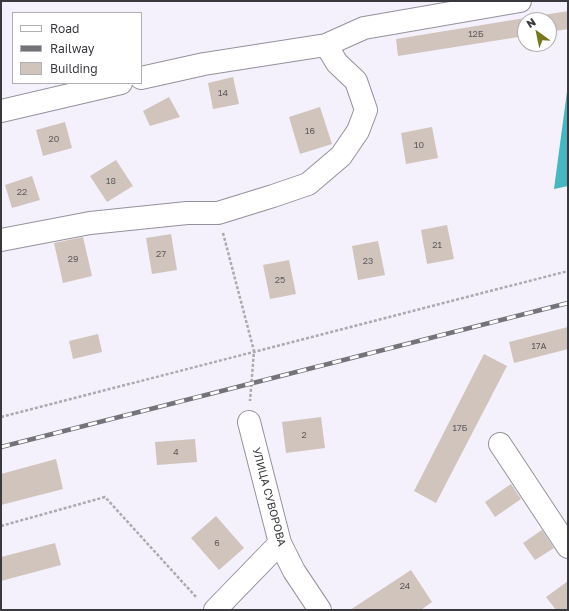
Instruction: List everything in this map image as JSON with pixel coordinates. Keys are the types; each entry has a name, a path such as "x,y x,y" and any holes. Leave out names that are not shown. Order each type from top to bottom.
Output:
{"street":[{"path":"142,78 204,64 326,45 364,28 520,1"},
{"path":"1,240 90,223 187,213 218,213 308,184 341,156 358,131 366,110 356,81 337,63 326,45"},
{"path":"1,111 116,84"},
{"name":"УЛИЦА СУВОРОВА","path":"249,422 280,543 294,571 320,610"},
{"path":"500,444 568,547"},
{"path":"206,604 280,543"}],"path":[{"path":"218,213 254,351 250,384 249,422"},
{"path":"1,417 568,271"},
{"path":"1,526 105,497 206,604"}],"water":[{"path":"568,84 568,186 554,189"}],"building":[{"path":"568,11 568,29 557,31 557,13"},
{"path":"517,19 517,37 398,56 396,39"},
{"path":"233,77 239,104 213,109 208,83"},
{"path":"169,97 180,117 150,126 143,111"},
{"path":"320,107 332,144 300,154 289,117"},
{"path":"65,122 72,148 43,156 36,130"},
{"path":"432,127 438,158 406,164 401,133"},
{"path":"116,160 133,186 107,202 90,176"},
{"path":"32,176 40,200 12,208 5,185"},
{"path":"447,225 454,259 427,264 421,230"},
{"path":"171,234 177,270 152,274 146,238"},
{"path":"83,237 92,276 63,283 54,243"},
{"path":"378,241 385,275 358,280 352,246"},
{"path":"289,260 296,294 270,299 263,265"},
{"path":"568,327 568,349 514,363 509,342"},
{"path":"98,334 102,352 73,359 69,341"},
{"path":"484,354 507,366 436,503 414,491"},
{"path":"321,417 325,448 286,453 282,422"},
{"path":"195,439 197,462 157,465 155,442"},
{"path":"56,459 63,489 1,505 1,474"},
{"path":"511,484 521,499 495,517 485,502"},
{"path":"216,516 244,548 219,570 191,538"},
{"path":"542,530 554,548 535,560 523,543"},
{"path":"55,543 61,565 1,581 1,557"},
{"path":"411,570 432,602 421,610 350,610"},
{"path":"568,581 568,610 556,610 546,597"}],"railway":[{"path":"1,447 568,303"}]}
